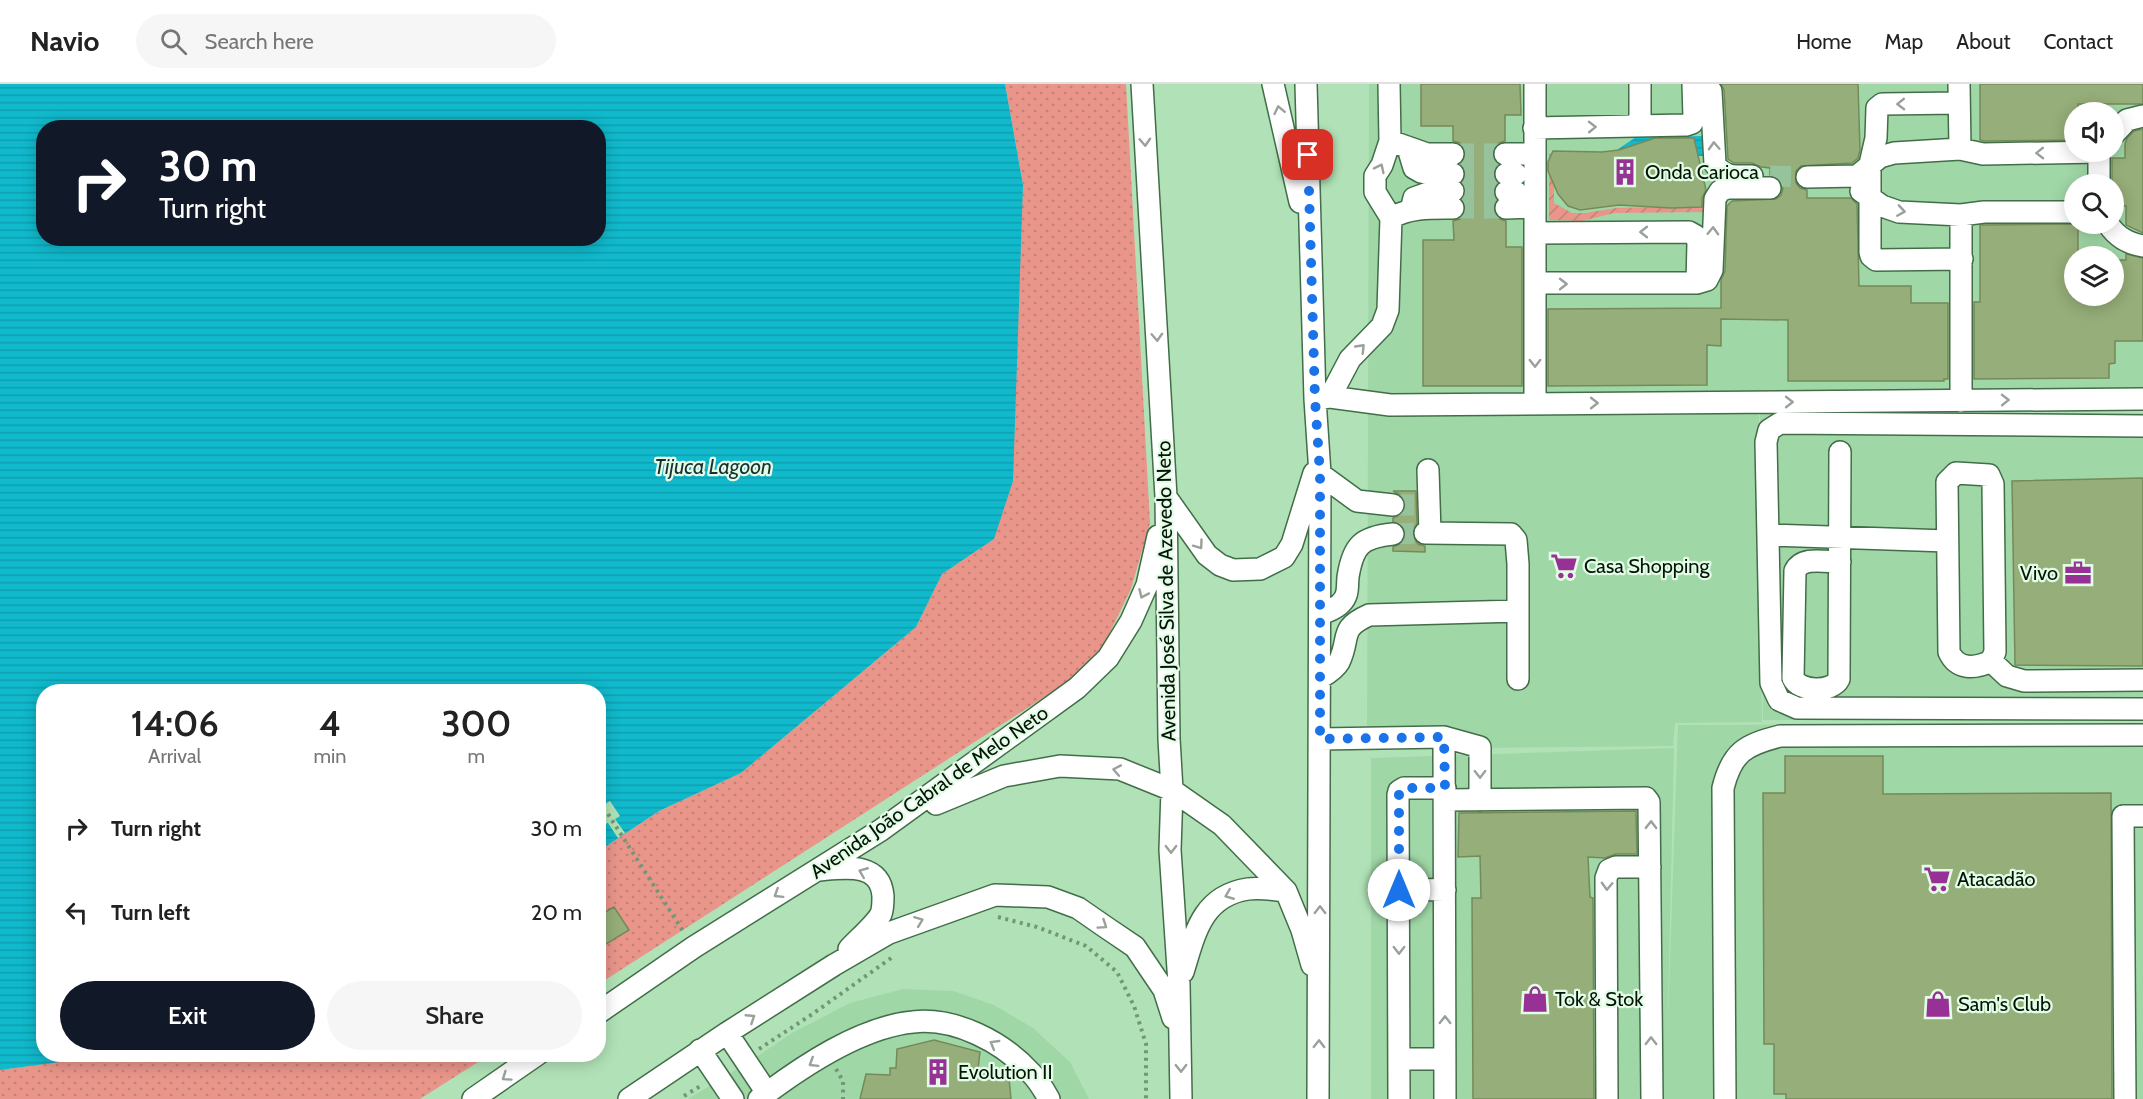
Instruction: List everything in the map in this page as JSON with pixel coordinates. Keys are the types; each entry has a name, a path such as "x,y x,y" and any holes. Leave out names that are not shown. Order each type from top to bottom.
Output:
{"street":[{"name":"Avenida José Silva de Azevedo Neto","path":"1142,84 1166,497 1169,739 1172,790 1170,850 1179,984 1181,1099"},
{"path":"1273,84 1310,249"},
{"path":"1306,84 1310,249 1322,398 1319,467 1320,989 1318,1099"},
{"path":"1389,84 1399,145 1375,176 1375,192 1401,214"},
{"path":"1535,84 1535,403"},
{"path":"1640,84 1640,126"},
{"path":"1534,128 1686,125 1692,123 1694,117 1693,84"},
{"path":"1535,283 1697,283 1707,280 1712,270 1715,198 1720,191 1727,188 1770,182 1728,176 1720,172 1715,165 1711,91 1703,84"},
{"path":"1960,149 1959,94 1882,104 1877,108 1876,138 1870,164 1871,256 1876,260 1962,259"},
{"path":"2124,123 2127,120 2143,116"},
{"path":"1399,145 1427,154 1453,182 1421,208 1401,214"},
{"path":"2064,153 1983,154 1960,149 1894,153 1880,157 1857,176 1807,183 1857,189 1882,206 1899,212 1961,215 1984,212 2064,212"},
{"path":"1535,154 1509,182 1535,207"},
{"path":"1322,398 1350,359 1382,326 1386,318 1401,214"},
{"path":"1960,401 1961,215"},
{"path":"1536,233 1689,232 1696,236 1698,243 1697,283"},
{"path":"2116,234 2124,240 2143,246"},
{"path":"1322,398 1390,405 2143,399"},
{"path":"2143,426 1780,423 1769,430 1766,442 1771,683 1779,700 1797,708 2143,709"},
{"path":"1840,452 1841,537 1839,679 1831,688 1802,688 1793,678 1795,571 1798,564 1804,561 1840,562"},
{"path":"1166,497 1207,555 1220,565 1233,570 1260,569 1284,557 1292,544 1319,467"},
{"path":"1319,467 1357,501 1393,505"},
{"path":"1428,470 1428,533 1514,535 1518,564 1518,679"},
{"path":"1956,472 1989,475 1993,484 1995,652 1991,661 1982,665 1959,665 1952,660 1949,652 1947,541 1947,482 1950,477 1956,472"},
{"name":"Avenida João Cabral de Melo Neto","path":"606,1008 694,947 881,830 1077,688 1108,658 1131,621 1147,585 1166,497"},
{"path":"1320,614 1334,609 1348,593 1353,554 1363,541 1377,535 1393,534"},
{"path":"1768,535 1947,541"},
{"path":"1320,678 1339,661 1346,633 1354,622 1369,615 1518,611"},
{"path":"1991,661 2007,676 2024,681 2143,680"},
{"path":"1725,1099 1723,788 1728,769 1738,754 1756,742 1780,736 2143,735"},
{"path":"1320,739 1444,737 1480,747 1480,800"},
{"path":"1444,737 1445,1099"},
{"path":"881,830 958,793 1004,776 1060,766 1120,769 1172,790 1222,825 1286,891 1302,930 1320,989"},
{"path":"1399,1099 1399,791 1404,788 1480,800 1646,798 1649,802 1652,1099"},
{"path":"2125,1099 2123,816 2143,816"},
{"path":"1607,1099 1606,878 1609,870 1616,867 1650,867"},
{"path":"818,870 857,868 871,873 882,889 881,915 834,965"},
{"path":"1179,984 1194,937 1208,908 1226,894 1234,892 1250,889 1286,891"},
{"path":"1399,890 1445,890"},
{"path":"629,1099 700,1050 889,933 995,896 1048,897 1078,908 1135,947 1164,990 1180,1038"},
{"path":"727,1033 744,1059 763,1096 827,1054 861,1036 912,1022 933,1021 971,1031 1006,1051 1032,1073 1049,1099"},
{"path":"700,1050 733,1099"},
{"path":"1399,1059 1445,1059"},
{"path":"473,1099 526,1062"}],"path":[{"path":"608,814 694,947"},
{"path":"989,915 1037,927 1086,946 1117,972 1134,1006 1146,1044 1146,1099"},
{"path":"744,1059 812,1015 899,953"},
{"path":"827,1054 843,1081 843,1099"},
{"path":"684,1096 717,1076"}],"shaded area":[{"path":"1005,84 1126,84 1150,523 1131,589 1094,665 606,979 606,846 659,811 741,773 916,627 942,574 994,539 1023,185"},
{"name":"Casa Shopping","path":"1369,84 2143,84 2143,411 1759,410 1762,722 1675,723 1673,746 1367,749"},
{"path":"1549,154 1554,154 1554,203 1572,213 1616,208 1697,206 1697,202 1708,202 1708,212 1614,213 1582,221 1549,220"},
{"path":"1760,413 2143,413 2143,720 1763,720"},
{"path":"2143,724 2143,1099 1371,1099 1371,758 1674,748 1667,1049 1678,725"},
{"path":"903,989 953,991 994,1005 1033,1028 1070,1062 1089,1099 688,1099 792,1033 850,1003"},
{"path":"56,1062 478,1062 420,1099 0,1099 0,1070"}],"water":[{"name":"Tijuca Lagoon","path":"0,84 1005,84 1023,185 1013,481 994,539 942,574 916,627 741,773 659,811 606,846 606,684 36,684 36,1062 60,1062 0,1070"},
{"path":"1707,136 1707,156 1608,156 1636,137"}],"pier":[{"path":"610,801 620,816 615,819 625,833 618,838 608,823 606,824 606,804"}],"building":[{"path":"1421,84 1520,84 1521,115 1505,115 1505,141 1494,147 1492,155 1498,165 1493,173 1497,183 1493,191 1496,200 1493,208 1500,219 1506,221 1506,247 1522,247 1522,386 1423,386 1423,240 1454,240 1453,221 1460,219 1466,209 1462,200 1466,191 1462,182 1466,173 1461,164 1466,153 1460,143 1453,141 1453,126 1421,126"},
{"path":"1721,84 1858,84 1860,150 1858,158 1852,163 1801,166 1796,171 1796,183 1800,188 1807,190 1807,198 1851,198 1857,204 1859,286 1911,286 1911,303 1948,303 1948,379 1944,381 1788,381 1788,320 1721,319 1721,346 1707,345 1707,385 1548,386 1548,309 1721,308 1721,280 1725,271 1727,206 1732,201 1776,199 1781,195 1783,189 1781,181 1770,175 1770,168 1752,163 1734,163 1728,159 1724,90"},
{"path":"1980,84 2143,84 2143,104 2064,102 2064,140 1980,140"},
{"path":"2143,129 2143,233 2126,225 2124,174 2112,174 2112,162 2124,162 2125,144 2134,131"},
{"name":"Onda Carioca","path":"1655,138 1694,138 1706,190 1702,198 1702,207 1619,205 1580,210 1568,206 1558,194 1548,171 1548,162 1553,151 1619,150"},
{"path":"2064,224 2064,234 2078,234 2078,246 2064,246 2064,306 2124,306 2126,254 2143,258 2143,341 2115,341 2115,363 2109,364 2109,378 1974,379 1974,302 1980,302 1980,225"},
{"name":"Vivo","path":"2143,478 2143,666 2015,665 2012,481"},
{"path":"1393,491 1416,491 1417,524 1412,533 1418,544 1425,546 1425,552 1393,551 1393,547 1400,544 1406,533 1403,526 1393,522 1393,518 1403,513 1406,506 1401,495"},
{"path":"1785,756 1883,756 1883,794 2111,793 2112,1099 1786,1099 1786,1094 1774,1094 1774,1044 1764,1044 1763,793 1785,793"},
{"name":"Tok & Stok","path":"1636,811 1637,854 1616,854 1605,858 1588,857 1590,897 1593,898 1594,1099 1473,1099 1472,898 1481,898 1480,856 1458,857 1459,813"},
{"path":"614,907 629,930 606,944 606,912"},
{"name":"Evolution II","path":"934,1040 980,1052 978,1069 986,1069 988,1078 1009,1078 1011,1099 860,1099 866,1074 890,1075 890,1068 896,1068 897,1049"}],"tunnel":[{"path":"1453,154 1505,154"},
{"path":"1453,174 1506,174"},
{"path":"1770,176 1807,177"},
{"path":"1453,191 1506,192"},
{"path":"1453,208 1506,208"},
{"path":"1393,505 1425,505"},
{"path":"1393,534 1425,533"}],"place":[{"name":"Onda Carioca","path":"1625,172"},
{"name":"Casa Shopping","path":"1564,566"},
{"name":"Vivo","path":"2078,573"},
{"name":"Atacadão","path":"1937,879"},
{"name":"Tok & Stok","path":"1535,999"},
{"name":"Sam's Club","path":"1938,1004"},
{"name":"Evolution II","path":"938,1072"}],"route":[{"path":"1308,155 1315,399 1320,474 1320,739 1444,737 1445,788 1404,788 1399,791 1399,890"}]}
